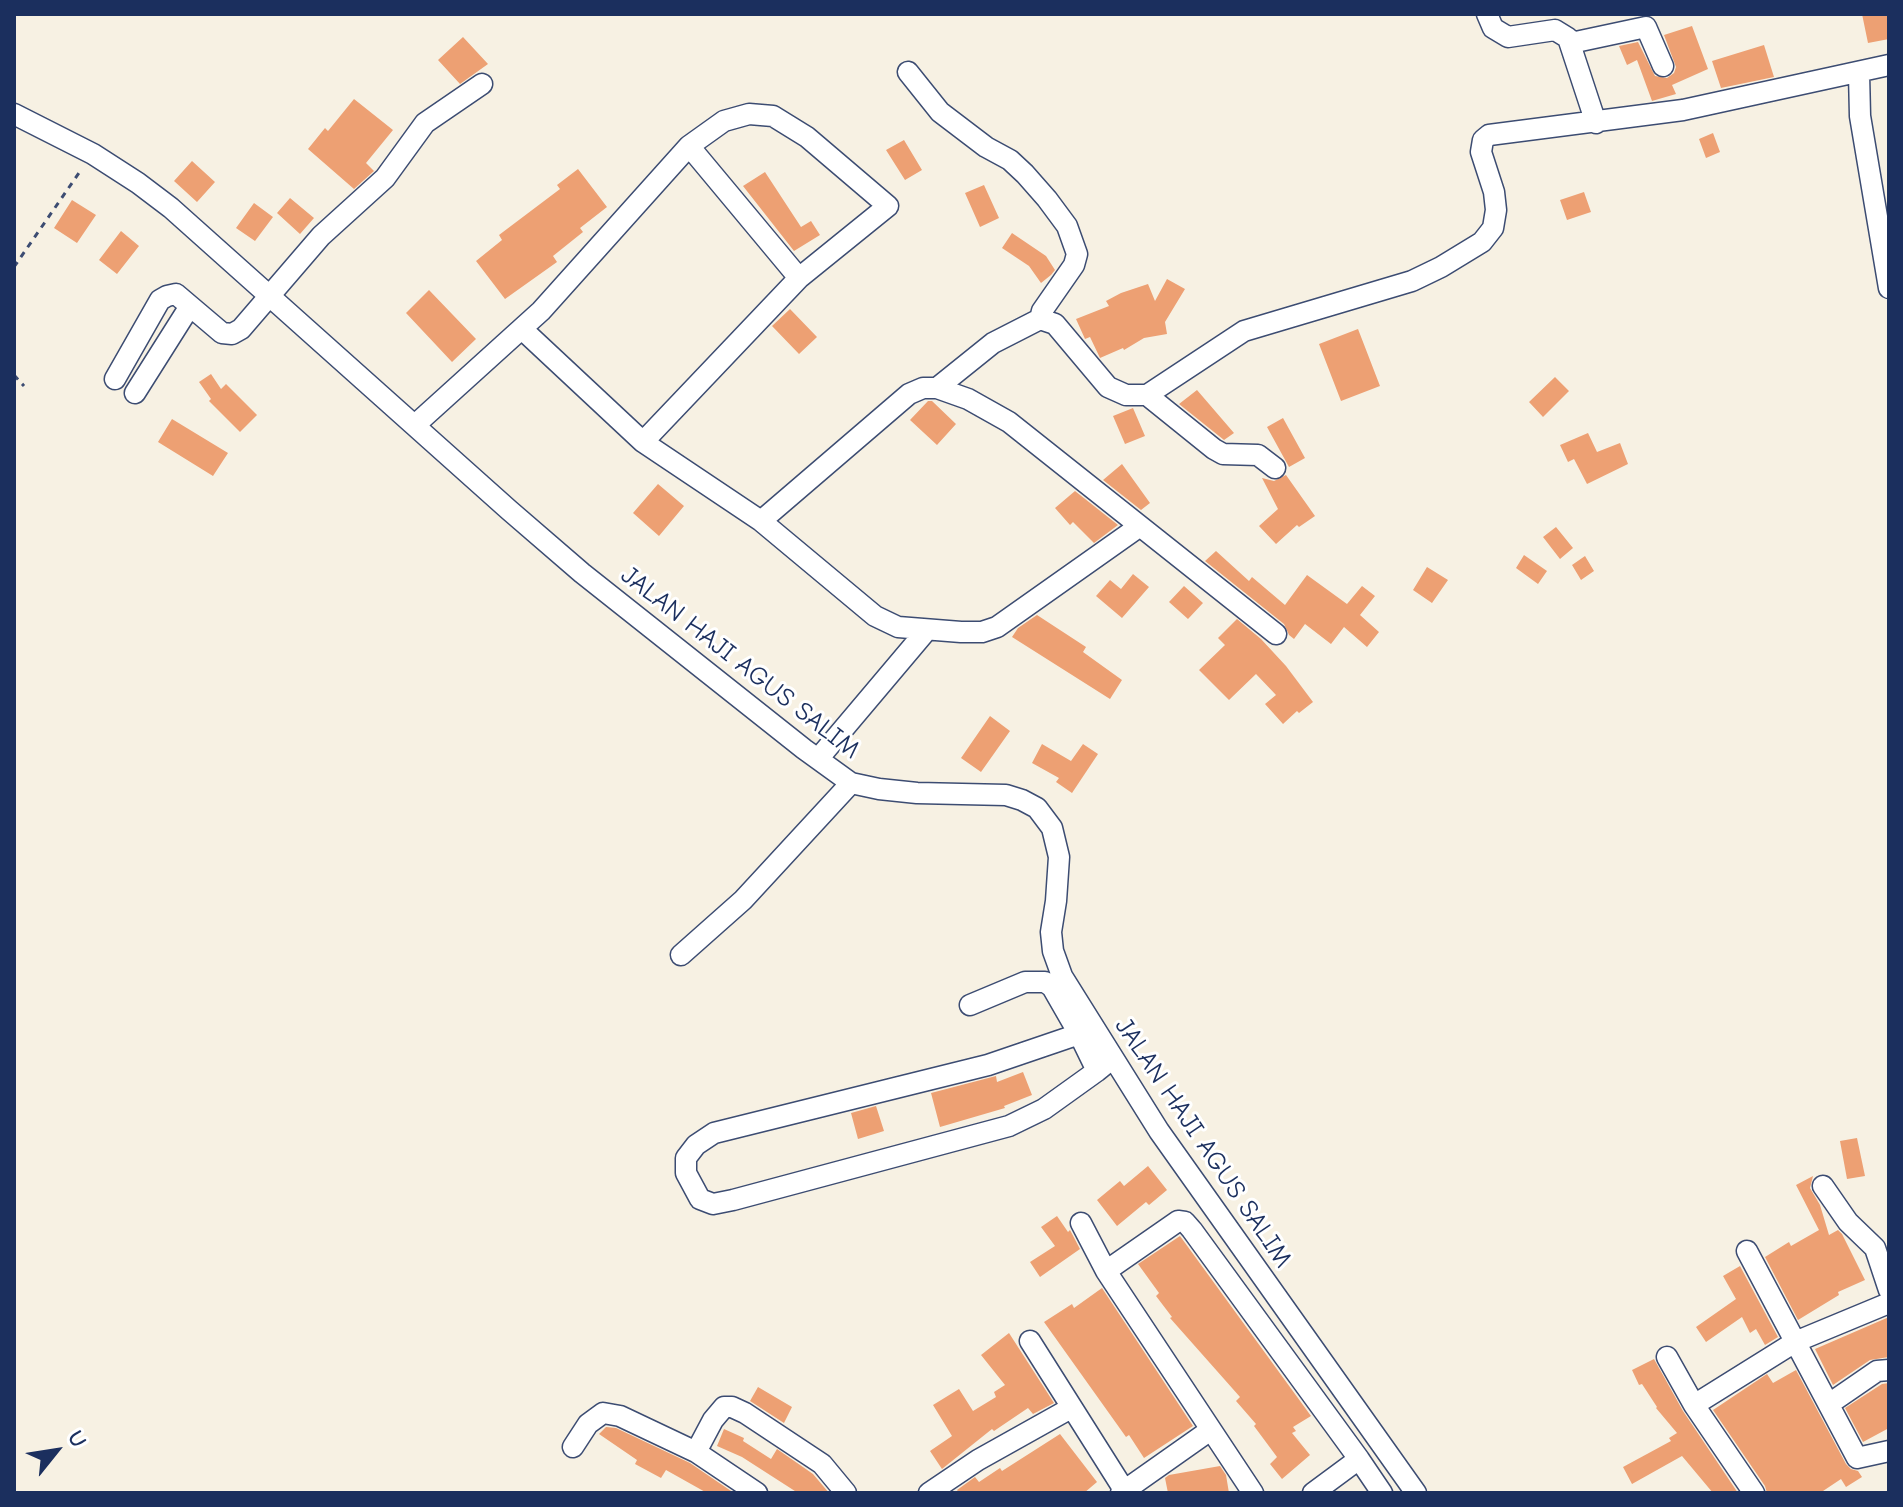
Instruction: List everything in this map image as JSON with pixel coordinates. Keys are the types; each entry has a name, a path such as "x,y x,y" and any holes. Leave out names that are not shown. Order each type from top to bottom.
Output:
{"street":[{"path":"1487,14 1493,28 1508,37 1555,30 1562,33 1571,43 1596,123"},
{"path":"1571,43 1646,27 1663,66"},
{"path":"937,388 993,343 1040,319 1055,324 1108,387 1126,395 1147,395 1244,331 1412,281 1482,242 1493,228 1496,210 1494,192 1481,152 1483,140 1489,135 1683,110 1889,65"},
{"path":"908,72 940,112 986,147 1010,160 1025,174 1067,226 1077,254 1074,265 1042,311 1040,319"},
{"path":"1859,73 1860,116 1889,288"},
{"path":"115,379 160,300 176,294 222,333 232,334 241,329 267,295 321,236 385,178 425,123 482,84"},
{"name":"JALAN HAJI AGUS SALIM","path":"14,114 93,154 171,208 582,573 851,783 917,793 1006,795 1037,808 1052,828 1059,857 1051,932 1053,951 1105,1064 1159,1131 1416,1493"},
{"path":"415,425 522,329 689,146 724,121 749,114 773,116 807,137 888,206 799,278 643,442"},
{"path":"689,146 799,278"},
{"path":"135,393 190,306"},
{"path":"522,329 643,442 761,521 875,616 898,627 982,632 997,627 1140,526"},
{"path":"761,521 909,394 923,388 937,388 968,399 1009,422 1276,634"},
{"path":"1147,395 1214,449 1223,454 1258,455 1275,468"},
{"path":"818,759 926,631"},
{"path":"681,955 743,900 851,783"},
{"path":"970,1005 1025,982 1045,982 1052,987 1079,1034 1105,1064 1044,1109 1009,1126 733,1200 713,1204 700,1199 686,1173 686,1158 696,1145 714,1133 988,1065 1079,1034"},
{"path":"1823,1186 1848,1222 1875,1248 1889,1290"},
{"path":"1106,1271 1178,1221 1185,1222 1382,1493"},
{"path":"1081,1223 1106,1271 1169,1363 1209,1431 1253,1493"},
{"path":"1747,1251 1858,1459 1889,1451"},
{"path":"1694,1405 1795,1342 1889,1303"},
{"path":"1030,1341 1124,1492 1209,1431"},
{"path":"1667,1357 1694,1405 1754,1493"},
{"path":"1829,1404 1870,1375 1885,1368 1889,1370"},
{"path":"696,1452 713,1420 724,1407 732,1407 822,1464 846,1493"},
{"path":"929,1493 978,1460 1071,1408"},
{"path":"573,1447 588,1424 603,1413 620,1416 696,1452 757,1493"},
{"path":"1313,1493 1359,1459"}],"path":[{"path":"14,267 93,154"},
{"path":"14,375 24,386"}],"building":[{"path":"1862,14 1889,14 1889,39 1868,43"},
{"path":"1692,26 1708,69 1672,85 1676,94 1652,101 1637,60 1627,65 1619,46 1638,42 1655,76 1667,78 1676,67 1664,35"},
{"path":"463,37 488,64 460,84 438,60"},
{"path":"1764,45 1774,77 1721,88 1712,61"},
{"path":"354,99 393,130 366,163 374,171 354,189 308,149 325,128 328,131"},
{"path":"1713,133 1720,152 1706,158 1699,139"},
{"path":"904,140 922,170 905,180 886,150"},
{"path":"192,161 215,182 197,202 174,181"},
{"path":"578,169 607,207 580,228 583,232 553,256 557,262 505,299 476,261 502,240 499,235 560,189 557,185"},
{"path":"765,172 801,227 811,221 820,235 794,251 743,186"},
{"path":"984,185 999,218 980,227 965,193"},
{"path":"1584,192 1591,212 1567,220 1560,200"},
{"path":"290,198 314,218 300,234 277,213"},
{"path":"72,200 96,215 77,243 54,228"},
{"path":"254,203 273,217 255,241 236,228"},
{"path":"121,231 139,246 117,274 99,260"},
{"path":"1012,233 1046,256 1055,270 1041,283 1029,266 1002,248"},
{"path":"1167,279 1185,289 1165,322 1167,334 1144,338 1124,350 1100,358 1090,337 1085,339 1076,319 1109,306 1106,301 1121,293 1148,284 1155,301"},
{"path":"429,290 476,339 452,362 406,313"},
{"path":"790,309 817,337 799,354 772,326"},
{"path":"1358,329 1380,386 1341,401 1319,344"},
{"path":"211,374 221,389 226,384 257,415 240,432 209,401 211,399 199,382"},
{"path":"1555,377 1569,391 1543,417 1529,402"},
{"path":"1197,390 1234,433 1224,440 1179,404"},
{"path":"928,401 932,401 956,424 937,445 910,420"},
{"path":"1133,408 1145,436 1125,444 1113,416"},
{"path":"1283,418 1305,458 1289,467 1267,427"},
{"path":"172,419 228,453 213,476 158,442"},
{"path":"1588,433 1597,452 1620,443 1628,464 1587,484 1574,459 1568,462 1560,445"},
{"path":"1122,464 1150,503 1141,510 1103,480"},
{"path":"1286,475 1315,516 1299,527 1297,525 1276,544 1259,526 1278,509 1262,478 1274,481"},
{"path":"658,484 684,506 659,536 633,513"},
{"path":"1075,491 1118,525 1094,543 1073,522 1070,525 1055,508"},
{"path":"1556,527 1573,548 1560,559 1543,537"},
{"path":"1216,551 1249,581 1252,577 1285,605 1307,575 1347,604 1362,586 1375,596 1360,615 1379,632 1367,647 1344,627 1331,644 1305,624 1294,639 1284,624 1205,561"},
{"path":"1524,555 1547,571 1538,584 1516,568"},
{"path":"1585,556 1594,571 1581,580 1572,565"},
{"path":"1427,567 1448,580 1432,603 1413,590"},
{"path":"1133,574 1149,587 1122,618 1096,596 1110,580 1121,589"},
{"path":"1184,586 1203,603 1188,619 1169,602"},
{"path":"1037,615 1086,647 1083,652 1122,680 1110,699 1012,637 1018,628"},
{"path":"1237,619 1286,666 1313,702 1283,724 1265,704 1276,695 1256,674 1229,700 1199,670 1225,645 1218,638"},
{"path":"990,716 1010,731 981,772 961,758"},
{"path":"1042,744 1071,761 1083,744 1098,754 1072,793 1056,782 1059,778 1032,763"},
{"path":"1023,1072 1032,1095 1005,1108 940,1127 931,1093 996,1076 997,1082"},
{"path":"876,1106 884,1131 858,1139 851,1113"},
{"path":"1857,1138 1865,1176 1847,1179 1840,1141"},
{"path":"1148,1166 1167,1190 1149,1205 1146,1202 1117,1226 1097,1200 1120,1181 1124,1186"},
{"path":"1813,1176 1810,1188 1820,1205 1829,1235 1838,1230 1842,1234 1865,1280 1838,1292 1839,1295 1798,1320 1765,1257 1789,1242 1791,1246 1819,1230 1796,1185"},
{"path":"1057,1216 1068,1232 1070,1230 1080,1249 1040,1277 1030,1262 1055,1246 1041,1227"},
{"path":"1180,1236 1311,1416 1293,1427 1296,1431 1292,1433 1310,1455 1282,1479 1270,1464 1277,1457 1254,1426 1256,1424 1236,1401 1240,1397 1170,1318 1156,1296 1159,1293 1138,1264"},
{"path":"1740,1266 1778,1337 1765,1345 1756,1329 1750,1333 1742,1317 1706,1342 1696,1327 1736,1299 1723,1276"},
{"path":"1102,1288 1193,1426 1144,1458 1044,1322 1072,1304 1074,1308"},
{"path":"1889,1317 1889,1357 1870,1360 1833,1385 1815,1349"},
{"path":"1009,1333 1054,1403 1033,1414 1028,1408 994,1431 992,1429 942,1469 930,1451 952,1436 933,1405 959,1389 973,1411 996,1397 994,1392 1005,1385 981,1355"},
{"path":"1654,1359 1683,1411 1738,1493 1713,1493 1682,1456 1632,1484 1623,1467 1671,1441 1669,1438 1677,1433 1656,1408 1642,1384 1639,1385 1632,1370"},
{"path":"1796,1370 1846,1464 1862,1477 1846,1487 1841,1479 1820,1493 1767,1493 1713,1410 1767,1374 1773,1383"},
{"path":"1889,1383 1889,1428 1863,1442 1845,1408 1882,1384"},
{"path":"758,1387 792,1407 784,1423 750,1401"},
{"path":"606,1427 616,1428 690,1463 734,1493 707,1493 666,1470 661,1478 635,1464 637,1460 599,1434"},
{"path":"724,1429 744,1438 743,1441 771,1459 777,1449 813,1474 829,1493 798,1493 742,1457 717,1446"},
{"path":"1060,1434 1097,1482 1084,1493 959,1493 957,1490 975,1477 979,1482 1000,1468 1002,1471"},
{"path":"1220,1466 1226,1475 1229,1493 1168,1493 1165,1478 1169,1475"}]}
